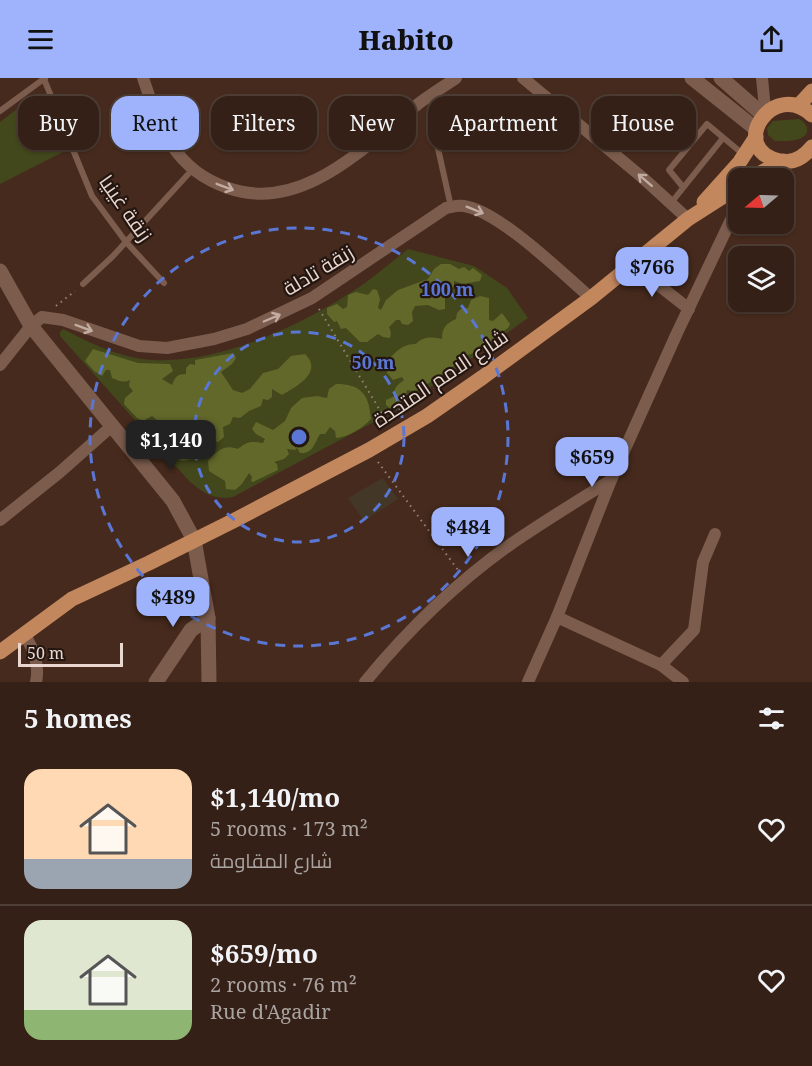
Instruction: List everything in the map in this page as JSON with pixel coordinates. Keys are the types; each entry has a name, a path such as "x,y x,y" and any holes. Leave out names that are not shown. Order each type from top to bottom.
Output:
{"main road":[{"path":"692,78 756,133 758,143 766,154 783,162"},
{"path":"723,80 763,111"},
{"path":"800,104 812,91"},
{"path":"688,219 745,156 763,111 771,105 785,101 800,104 812,115"},
{"path":"772,168 783,162 806,159 812,147"},
{"path":"688,219 728,193"},
{"name":"شارع الامم المتحدة","path":"0,652 72,599 149,563 395,435 456,396 591,298 688,219"},
{"path":"0,271 113,425 173,501 194,540 207,618 209,682"},
{"path":"156,682 191,630 207,618"}],"street":[{"path":"143,78 163,131 177,155 192,170 208,180 243,193 262,195 285,192 305,185 338,167 456,78"},
{"path":"523,78 688,219"},
{"path":"762,78 763,111"},
{"path":"451,207 472,208 505,225 591,298"},
{"name":"زنقة تادلة","path":"36,322 63,320 139,346 167,348 214,339 279,316 312,298 381,254 446,208 451,207"},
{"path":"528,682 611,480 728,226"},
{"path":"633,265 688,309"},
{"path":"0,365 36,322"},
{"path":"0,520 60,472 113,425"},
{"path":"365,682 406,635 466,580 510,545 611,480"},
{"path":"662,665 694,630 703,562 715,534"},
{"path":"556,617 662,665 683,682"},
{"path":"24,633 38,667 36,682"}],"lane":[{"path":"0,111 44,78"},
{"name":"زنقة غينيا","path":"44,78 92,195 126,242 164,283"},
{"path":"683,187 669,170 707,124 745,156"},
{"path":"670,203 723,138"},
{"path":"438,150 451,207"},
{"path":"83,284 126,242 192,170"}],"path":[{"path":"426,99 428,107"},
{"path":"36,322 83,284"},
{"path":"312,298 395,435"},
{"path":"369,450 466,580"}],"shaded area":[{"path":"383,478 398,499 364,521 348,498"}],"green space":[{"path":"18,108 18,150 65,151 0,184 0,122"},
{"path":"799,119 807,128 801,138 792,141 775,141 768,135 767,128 773,121"},
{"path":"408,249 474,266 507,288 528,318 404,406 233,497 220,498 209,495 189,481 60,336 63,329 106,349 153,360 208,355 236,348 292,326 343,298"},
{"path":"441,264 450,264 459,269 464,267 469,271 473,268 482,275 480,281 463,284 454,281 454,286 445,295 445,309 439,310 428,305 415,306 412,312 413,321 408,325 396,320 389,327 390,338 378,334 367,342 360,342 346,328 341,329 337,321 334,322 327,314 327,308 337,304 343,309 347,307 348,295 356,292 368,295 373,289 377,290 380,299 378,308 381,310 386,300 398,290 428,279 434,269"},
{"path":"480,296 489,298 489,320 493,321 502,313 510,324 508,328 487,346 466,356 461,363 449,368 444,374 415,391 407,390 406,395 401,397 401,405 391,409 386,405 386,400 395,396 395,388 404,380 402,377 393,380 387,373 385,363 407,345 416,344 428,338 442,339 447,324 456,319 461,309 468,308 471,300"},
{"path":"93,349 138,363 170,364 173,371 162,379 172,385 177,376 186,374 186,368 190,364 195,365 195,360 233,353 236,358 221,372 233,390 242,393 250,389 263,373 278,369 291,356 305,354 311,367 306,378 294,388 282,395 272,389 272,397 268,400 263,399 261,406 240,418 233,417 230,424 223,427 224,437 218,442 207,439 211,454 205,458 194,453 191,459 183,461 171,456 157,441 154,433 157,420 152,416 143,421 124,404 125,398 133,391 129,386 130,380 121,381 112,378 110,370 106,370 102,376 85,361"},
{"path":"336,384 358,388 366,397 371,419 360,429 336,438 335,431 330,427 325,434 320,434 313,448 308,452 300,453 297,448 287,449 289,454 284,459 274,462 278,470 253,482 249,473 235,490 226,489 225,481 209,471 208,461 222,449 229,447 238,449 250,442 263,443 265,439 252,429 256,422 273,430 285,421 291,408 302,398 317,396 327,398 329,389"}]}
